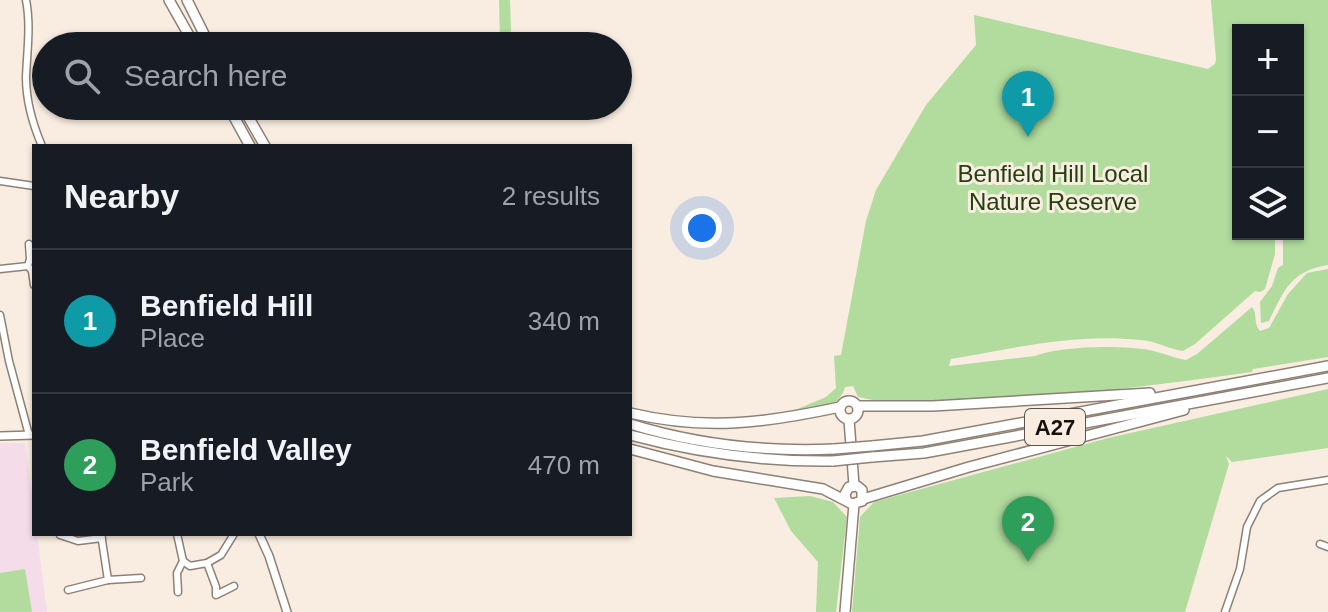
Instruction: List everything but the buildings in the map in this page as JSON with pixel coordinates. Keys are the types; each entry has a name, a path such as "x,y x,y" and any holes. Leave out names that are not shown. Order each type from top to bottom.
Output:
{"highway":[{"path":"169,0 187,32"},
{"path":"187,0 203,32"},
{"path":"236,120 249,144"},
{"path":"250,120 264,144"},
{"name":"A27","path":"632,424 740,445 834,449 872,446 923,441 1328,366"},
{"name":"A27","path":"632,435 693,450 741,457 833,461 924,453 1328,378"},
{"name":"A27","path":"858,406 933,406 1194,391"},
{"name":"A27","path":"854,501 1237,395"},
{"path":"632,413 692,423 743,424 786,419 840,407 848,401 858,406 857,415 849,420"},
{"path":"840,407 842,416 849,420"},
{"path":"849,420 854,485"},
{"path":"632,450 713,471 823,489 854,501"},
{"path":"854,485 846,490 854,501"},
{"path":"845,612 854,501 862,490 854,485"}],"street":[{"path":"26,0 26,82 32,115"},
{"path":"34,120 41,144"},
{"path":"0,181 32,186"},
{"path":"28,266 29,244"},
{"path":"0,269 28,266"},
{"path":"28,266 32,271"},
{"path":"0,315 9,361 32,435 0,436"},
{"path":"1225,612 1240,569 1247,527 1260,501 1278,488 1328,480"},
{"path":"63,536 78,541 102,536 108,580"},
{"path":"177,536 183,561 177,573 178,592"},
{"path":"183,561 190,566 207,563 221,555 233,536"},
{"path":"260,536 287,612"},
{"path":"1320,544 1328,547"},
{"path":"207,563 216,595 234,586"},
{"path":"68,590 108,580 141,578"}],"shaded area":[{"path":"0,443 25,443 32,494 32,536 37,536 47,612 0,612"}],"green space":[{"path":"499,0 510,0 511,30 500,32"},
{"name":"Benfield Hill Local Nature Reserve","path":"1211,0 1328,0 1328,265 1315,268 1297,277 1285,291 1269,321 1261,323 1260,302 1272,286 1278,268 1283,265 1283,240 1304,240 1304,24 1232,24 1232,240 1275,240 1275,254 1265,289 1255,291 1183,351 1147,341 1092,338 951,359 949,366 1091,347 1137,348 1186,360 1252,307 1260,331 1269,328 1288,294 1307,273 1328,269 1328,357 1187,381 991,400 890,402 858,397 853,386 845,387 832,404 797,415 795,410 826,397 836,388 834,356 841,355 866,221 876,190 926,105 976,45 974,15 1208,69 1216,59"},
{"path":"1328,389 1328,448 1232,462 1226,456 1229,464 1185,612 852,612 860,517 874,502 1108,438"},
{"path":"810,496 833,502 847,517 836,612 816,612 818,562 791,531 774,498"},
{"path":"25,569 32,612 0,612 0,573"}],"place":[{"name":"Benfield Hill","path":"1028,137"},
{"name":"Benfield Valley","path":"1028,562"}]}
